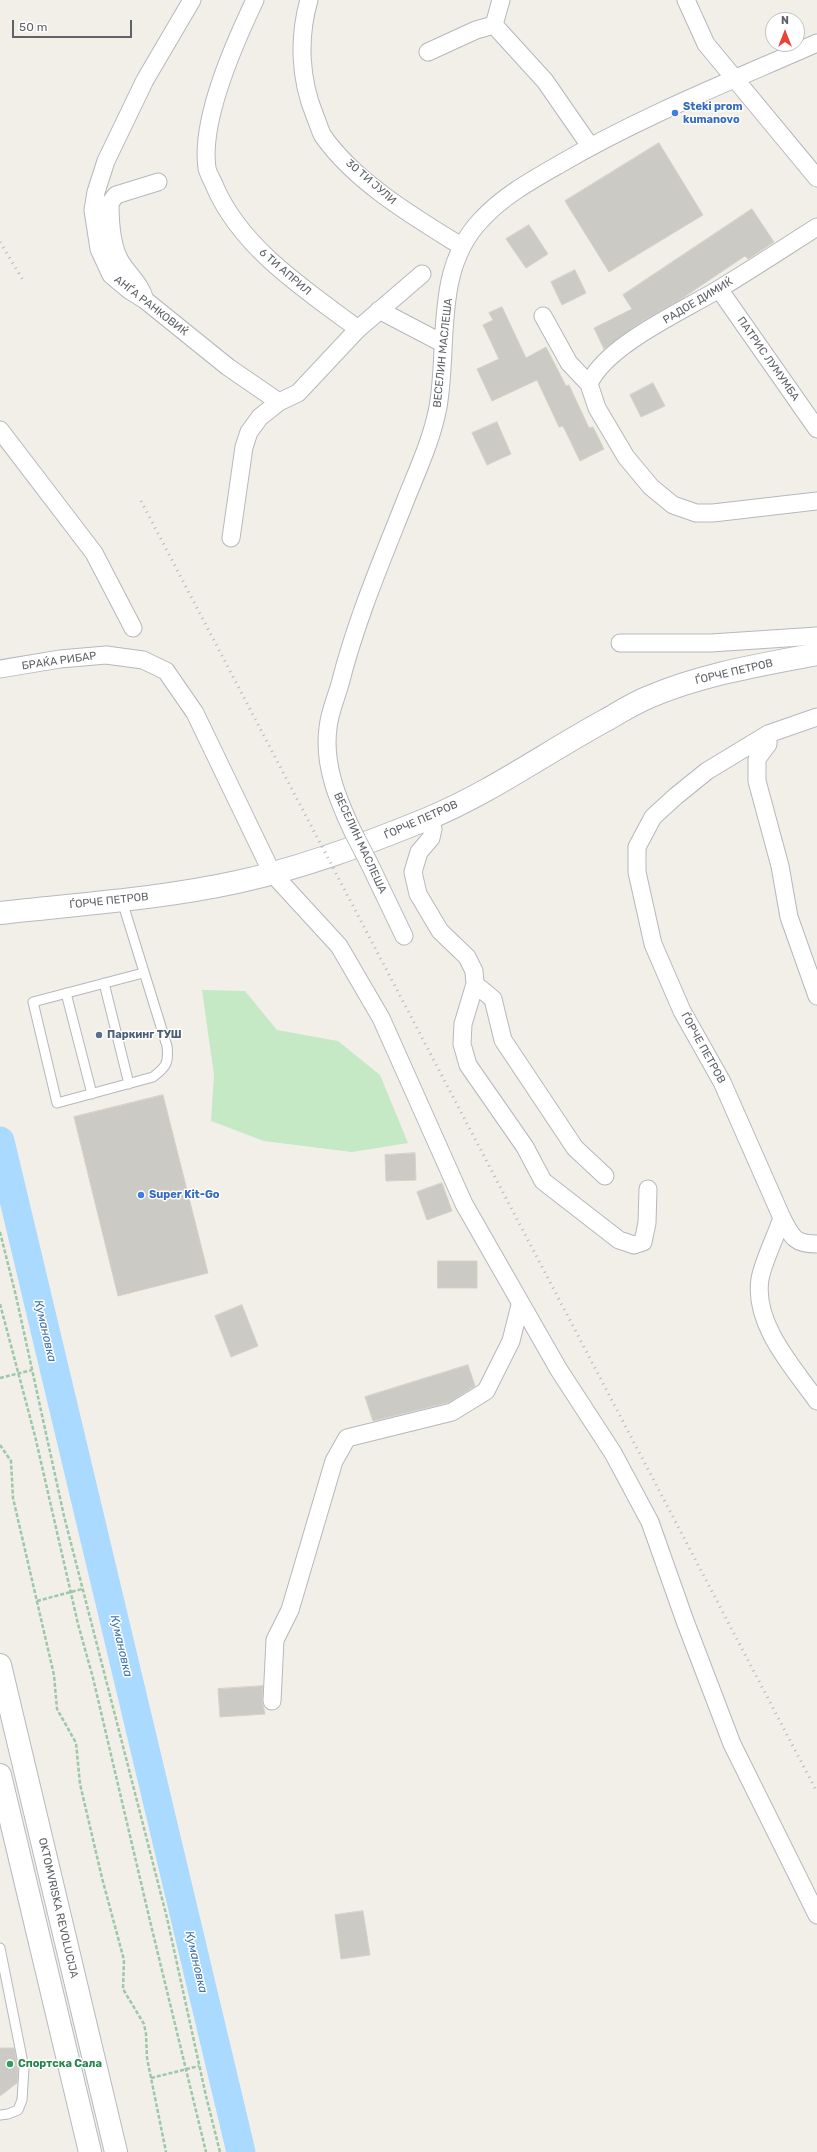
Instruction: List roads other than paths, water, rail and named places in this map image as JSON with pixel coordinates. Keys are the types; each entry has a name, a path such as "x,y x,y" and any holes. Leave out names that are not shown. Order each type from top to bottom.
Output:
{"street":[{"name":"АНЃА РАНКОВИЌ","path":"192,0 145,80 116,137 96,192 93,210 99,248 110,275 145,300 228,367 280,402"},
{"name":"6 ТИ АПРИЛ","path":"255,0 216,94 207,132 207,168 224,208 262,253 358,329"},
{"name":"30 ТИ ЈУЛИ","path":"309,0 305,15 302,59 307,96 323,135 349,166 402,210 461,246"},
{"path":"494,25 501,0"},
{"path":"686,0 706,44 734,80 817,178"},
{"path":"428,52 476,30 494,25"},
{"path":"494,25 545,81 590,146"},
{"name":"ВЕСЕЛИН МАСЛЕША","path":"404,936 337,797 327,750 328,726 350,645 428,443 438,406 442,343 452,272 461,246 482,218 511,192 590,146 817,43"},
{"path":"145,300 143,289 121,263 111,230 110,203 116,195 158,182"},
{"name":"РАДОЕ ДИМИЌ","path":"589,384 602,363 638,336 719,289 817,227"},
{"path":"231,538 244,447 249,432 260,418 280,402 298,393 358,329 422,274"},
{"name":"ПАТРИС ЛУМУМБА","path":"719,289 817,429"},
{"path":"379,310 442,343"},
{"path":"543,316 569,363 589,384 597,408 626,457 651,487 673,505 696,513 713,513 817,501"},
{"path":"0,430 94,553 133,628"},
{"path":"620,643 711,643 817,636"},
{"name":"ЃОРЧЕ ПЕТРОВ","path":"0,913 122,901 238,882 348,850 430,818 506,778 573,738 648,698 708,676 817,654"},
{"name":"БРАЌА РИБАР","path":"0,669 60,659 106,655 143,660 166,671 195,713 272,873 339,946 355,971 381,1018 464,1204 520,1305 559,1370 613,1453 650,1522 685,1622 732,1744 817,1914"},
{"name":"ЃОРЧЕ ПЕТРОВ","path":"817,717 768,734 743,747 707,771 653,817 637,847 637,866 643,904 652,944 682,1012 722,1082 782,1218 793,1238 803,1244 817,1244"},
{"path":"768,734 768,744 757,759 757,781 780,866 789,917 817,996"},
{"path":"430,818 434,829 431,838 419,852 413,872 418,894 440,931 467,957 474,971 475,984 463,1024 462,1044 468,1065 525,1147 543,1181 620,1240 634,1245 643,1242 647,1223 648,1189"},
{"path":"475,984 492,999 503,1040 575,1148 605,1176"},
{"path":"782,1218 760,1279 762,1315 781,1351 817,1401"},
{"path":"272,1701 275,1640 290,1610 334,1461 348,1438 452,1412 486,1390 511,1340 520,1305"},
{"name":"OKTOMVRISKA REVOLUCIJA","path":"0,1665 9,1744 116,2152"},
{"path":"0,1774 90,2152"}],"lane":[{"path":"122,901 143,973 167,1046 169,1059 162,1070 153,1078 57,1103 33,1002 143,973"},
{"path":"104,983 129,1084"},
{"path":"66,993 92,1094"},
{"path":"0,1948 24,2068 22,2100 18,2110 0,2115"}],"waterway":[{"name":"Кумановка","path":"0,1141 241,2152"}],"railway":[{"path":"0,242 23,280"},
{"path":"141,501 817,1792"}],"place":[{"name":"Steki prom kumanovo","path":"675,113"},
{"name":"Паркинг ТУШ","path":"99,1035"},
{"name":"Super Kit-Go","path":"141,1195"},
{"name":"Спортска Сала","path":"10,2064"}]}
